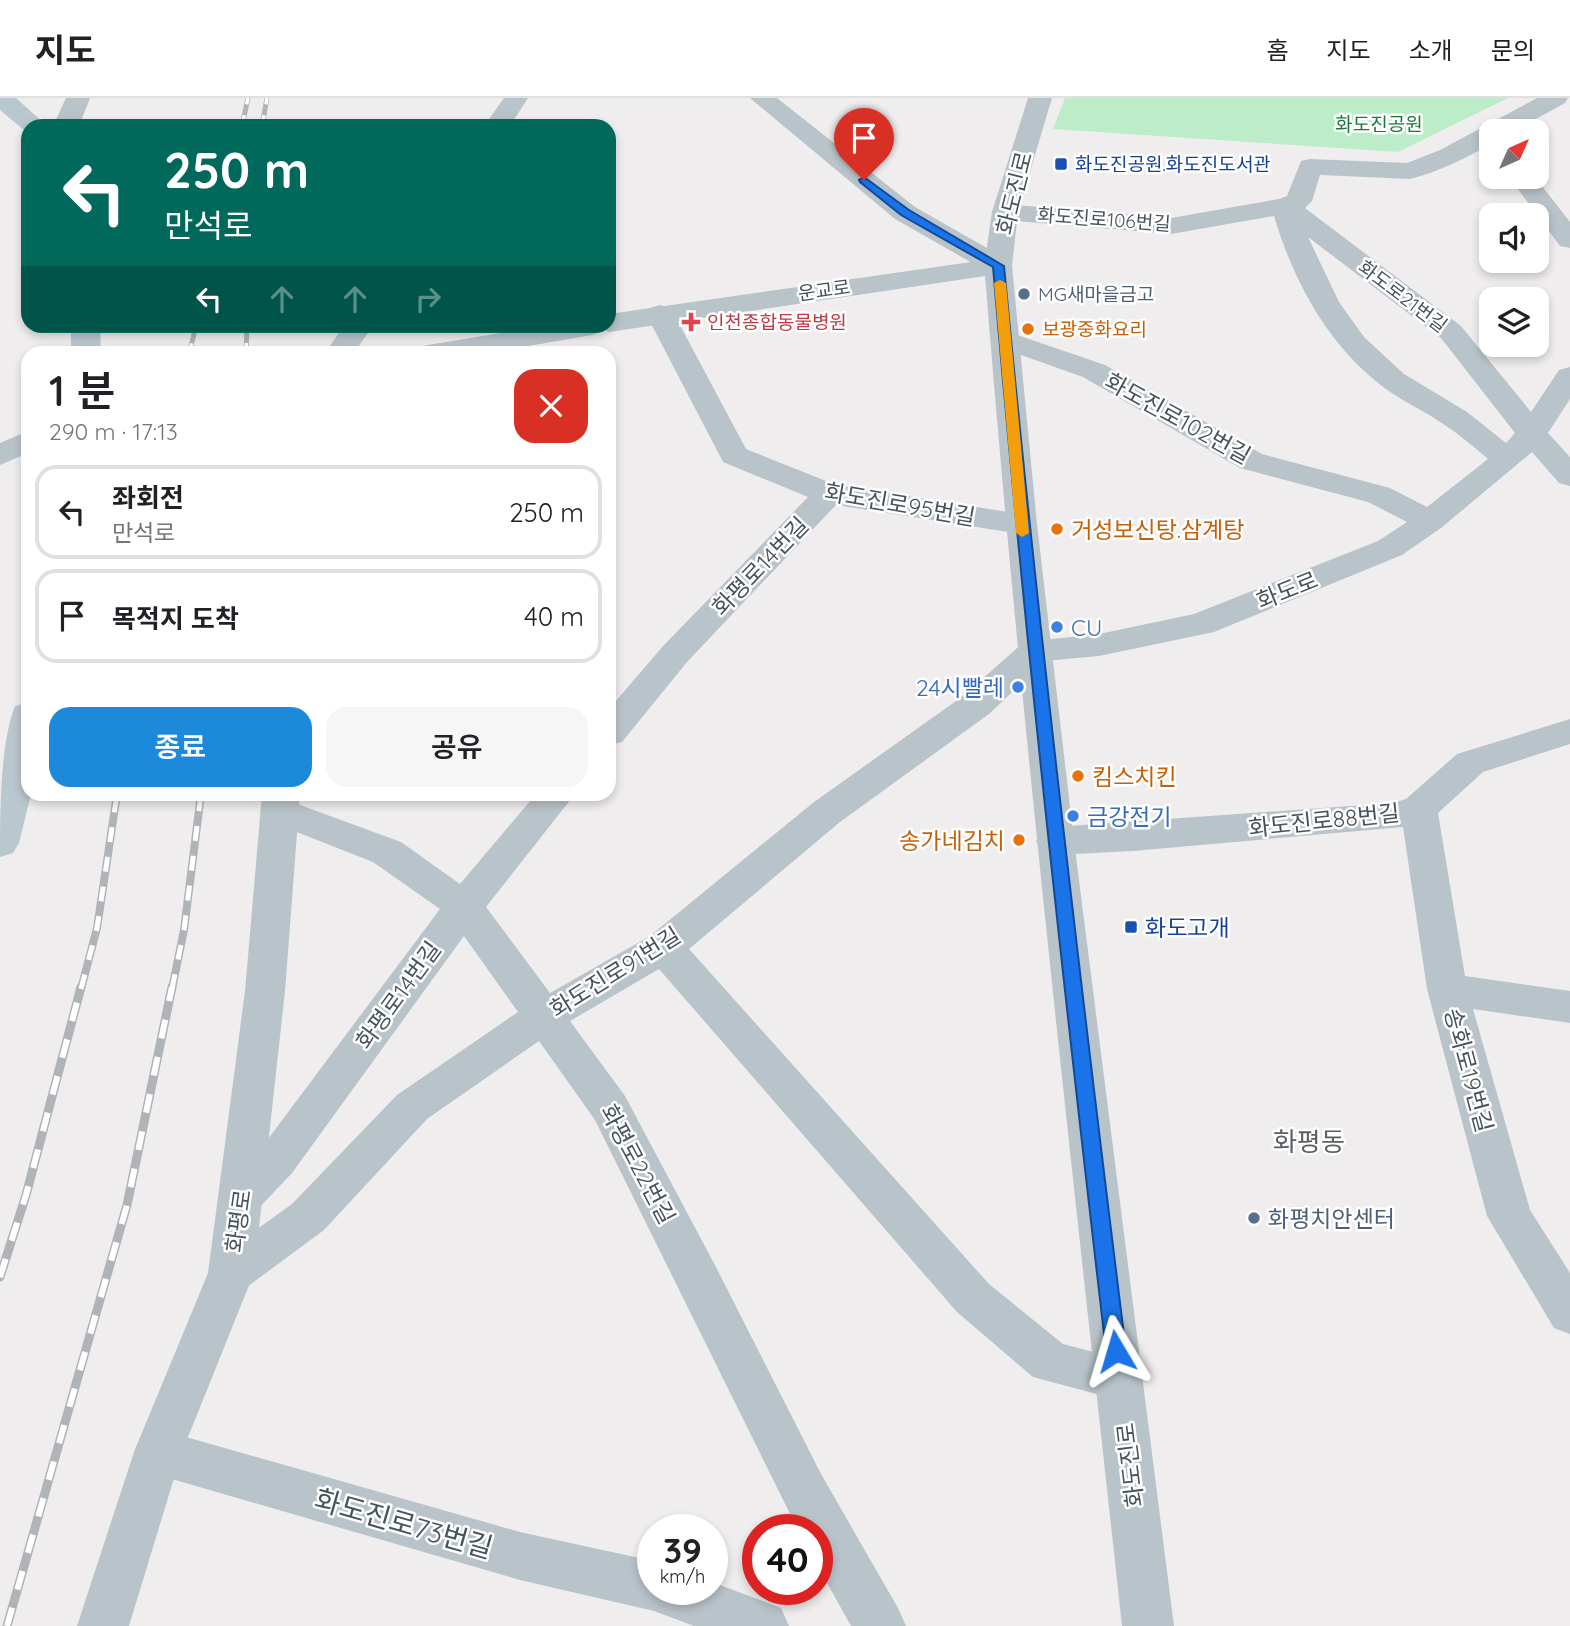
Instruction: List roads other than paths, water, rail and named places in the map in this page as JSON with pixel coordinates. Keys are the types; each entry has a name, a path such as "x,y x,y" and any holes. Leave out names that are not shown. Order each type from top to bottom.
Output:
{"main road":[{"path":"1,98 26,119"},
{"path":"0,843 21,751"}],"street":[{"path":"69,119 78,98"},
{"path":"502,119 516,98"},
{"path":"762,98 905,213 998,266"},
{"name":"화도진로","path":"1041,98 1005,212 998,266 1021,524 1037,650 1055,841 1149,1626"},
{"path":"1518,119 1556,98"},
{"path":"1479,140 1449,156 1410,171 1310,167 1299,201 1285,206 1296,245 1325,307 1356,347 1395,382 1450,414 1507,459"},
{"path":"1531,189 1570,240"},
{"name":"화도진로106번길","path":"1005,212 1171,226 1285,206"},
{"name":"화도로21번길","path":"1285,206 1451,332 1532,434 1570,476"},
{"name":"운교로","path":"616,322 998,266"},
{"name":"화도진로95번길","path":"660,314 734,455 829,494 1021,524"},
{"path":"475,346 551,333"},
{"name":"화도진로102번길","path":"1006,340 1094,371 1251,461 1379,495 1430,521"},
{"name":"화도로","path":"1037,650 1099,645 1202,624 1390,548 1430,521 1507,459 1532,434 1570,376"},
{"path":"1532,434 1570,438"},
{"path":"0,456 21,444"},
{"name":"화평로14번길","path":"616,725 675,654 829,494"},
{"name":"화도진로91번길","path":"231,1273 308,1217 412,1107 544,1016 664,947 827,812 976,705 1037,650"},
{"name":"화도진로88번길","path":"1055,841 1379,817 1419,809 1470,763 1570,731"},
{"name":"화평로14번길","path":"241,1197 277,1160 464,906 551,801"},
{"name":"화평로22번길","path":"280,803 387,852 464,906 610,1108 701,1283 803,1491 880,1626"},
{"name":"화평로","path":"103,1626 158,1452 231,1273 265,990 280,803"},
{"name":"송화로19번길","path":"1419,809 1447,989 1509,1216 1570,1313"},
{"path":"664,947 973,1298 1050,1362 1119,1378"},
{"path":"1447,989 1570,1007"},
{"name":"화도진로73번길","path":"158,1452 520,1556 637,1582"},
{"path":"706,1605 763,1626"}],"railway":[{"path":"244,119 248,98"},
{"path":"263,119 267,98"},
{"path":"191,346 194,333"},
{"path":"246,346 247,333"},
{"path":"81,989 97,928 116,801"},
{"path":"172,989 184,930 200,801"},
{"path":"0,1277 26,1195 81,987"},
{"path":"7,1626 127,1205 172,987"}],"place":[{"name":"화도진공원.화도진도서관","path":"1061,164"},
{"name":"MG새마을금고","path":"1024,294"},
{"name":"인천종합동물병원","path":"691,322"},
{"name":"보광중화요리","path":"1028,329"},
{"name":"거성보신탕.삼계탕","path":"1057,529"},
{"name":"CU","path":"1057,627"},
{"name":"24시빨레","path":"1018,687"},
{"name":"킴스치킨","path":"1078,776"},
{"name":"금강전기","path":"1073,816"},
{"name":"송가네김치","path":"1019,840"},
{"name":"화도고개","path":"1131,927"},
{"name":"화평치안센터","path":"1254,1218"}],"district":[{"name":"화평동","path":"1309,1141"}],"park label":[{"name":"화도진공원","path":"1379,124"}]}
